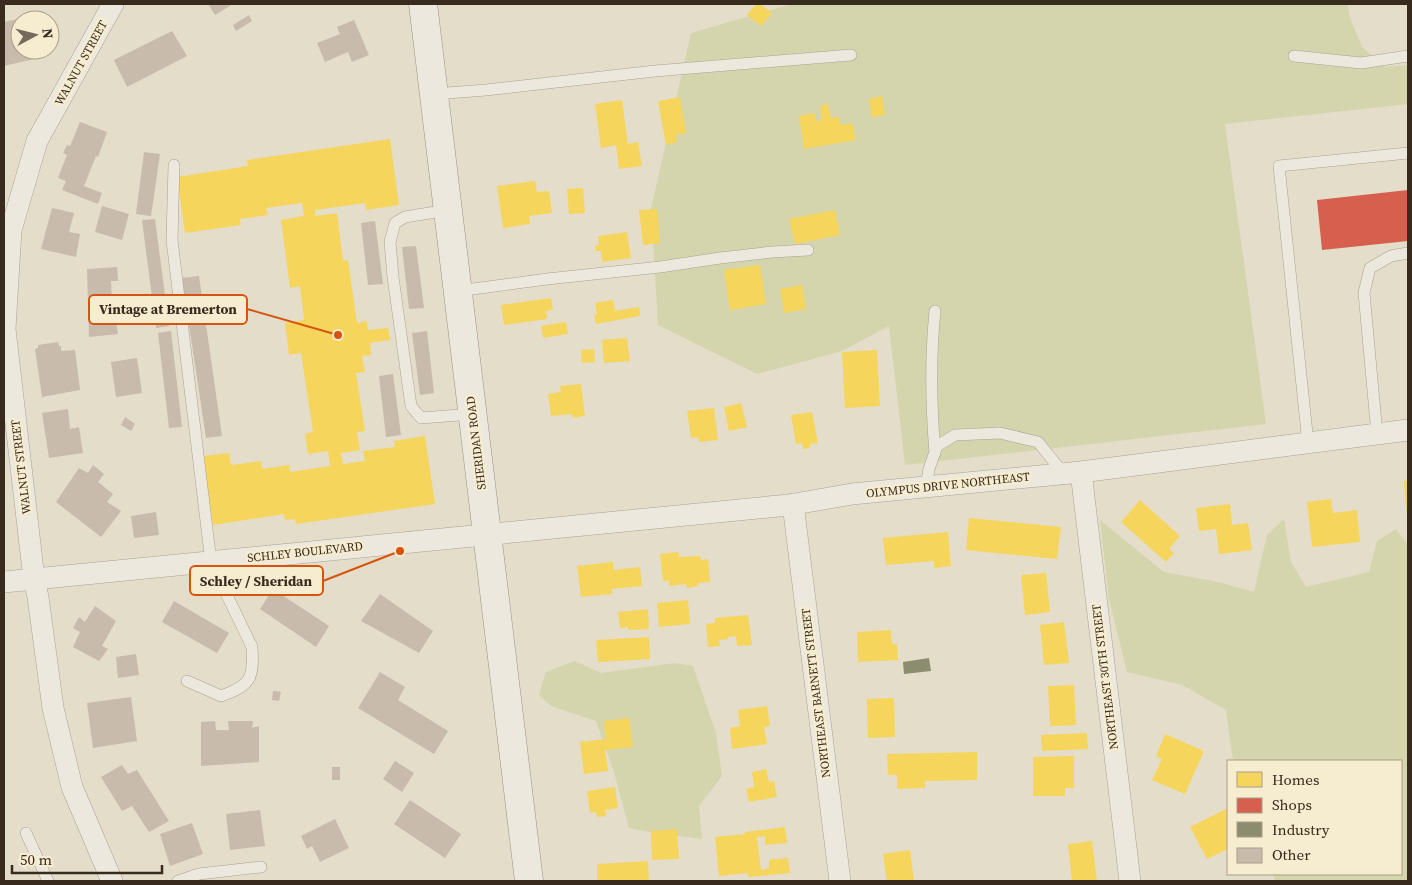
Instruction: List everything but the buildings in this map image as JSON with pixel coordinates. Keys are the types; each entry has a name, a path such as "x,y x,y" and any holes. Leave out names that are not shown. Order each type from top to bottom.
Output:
{"main road":[{"name":"SHERIDAN ROAD","path":"424,4 529,881"}],"street":[{"name":"WALNUT STREET","path":"112,881 72,786 53,708 34,579 5,328 12,230 38,141 113,4"},
{"name":"OLYMPUS DRIVE NORTHEAST","path":"487,534 793,504 852,494 1072,473 1408,430"},
{"name":"NORTHEAST 30TH STREET","path":"1072,473 1130,881"},
{"name":"NORTHEAST BARNETT STREET","path":"793,504 840,881"},
{"name":"SCHLEY BOULEVARD","path":"4,582 487,534"}],"lane":[{"path":"434,94 655,71 851,55"},
{"path":"1294,56 1360,63 1408,56"},
{"path":"1308,442 1279,166 1408,154"},
{"path":"174,165 172,240 211,562 252,647 253,663 251,678 239,689 221,696 187,682"},
{"path":"448,210 405,217 395,223 390,242 393,278 411,406 421,418 472,414"},
{"path":"458,291 720,258 808,250"},
{"path":"1376,434 1364,293 1370,268 1391,256 1408,253"},
{"path":"935,311 931,385 935,453"},
{"path":"926,487 929,469 937,446 955,435 1000,433 1038,442 1072,473"},
{"path":"26,832 48,881"},
{"path":"178,881 199,874 261,867"}],"green space":[{"path":"792,4 1348,4 1349,15 1362,47 1385,67 1408,65 1408,104 1225,124 1266,424 905,465 889,326 842,351 757,374 658,325 651,209 691,33"},
{"path":"1284,519 1291,562 1306,587 1369,572 1377,541 1396,529 1408,545 1408,881 1275,881 1273,875 1402,875 1402,760 1233,760 1226,710 1182,685 1127,672 1109,599 1100,520 1164,572 1218,582 1254,592 1267,535"},
{"path":"575,661 601,673 675,663 693,666 716,733 722,776 699,806 702,839 629,828 614,772 596,721 551,706 539,695 546,672"}],"place":[{"name":"Vintage at Bremerton","path":"338,335"},
{"name":"Schley / Sheridan","path":"400,551"}]}
